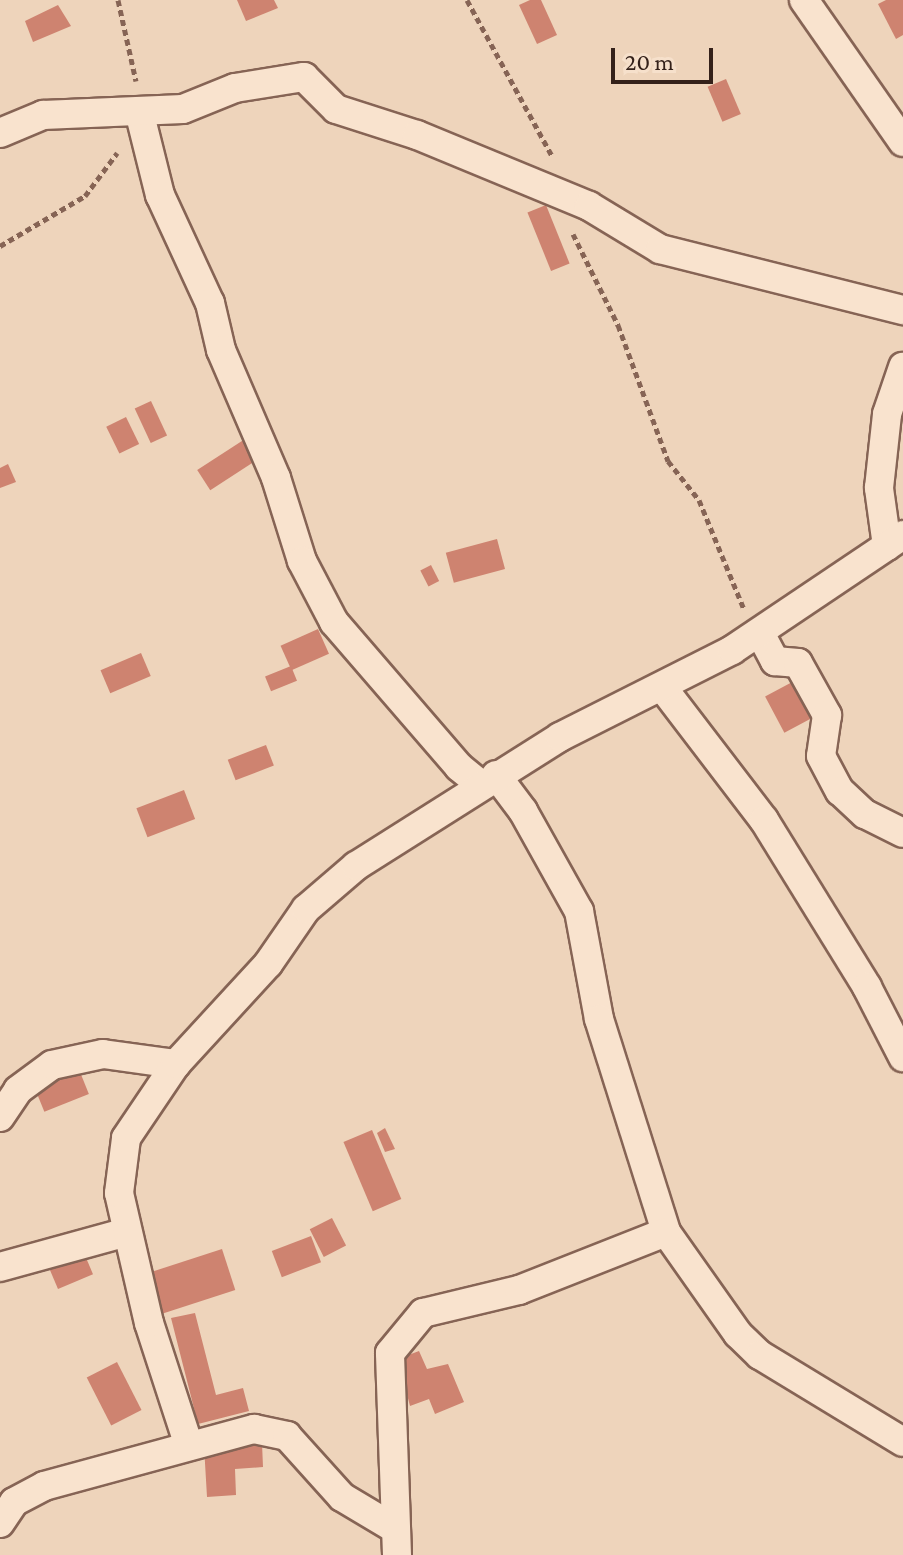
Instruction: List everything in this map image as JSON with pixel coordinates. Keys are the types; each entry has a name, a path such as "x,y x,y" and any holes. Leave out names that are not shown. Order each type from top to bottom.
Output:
{"street":[{"path":"804,0 903,142"},
{"path":"0,133 47,114 183,109 235,88 304,77 336,109 417,135 563,195 660,249 903,310"},
{"path":"139,111 160,195 210,303 221,350 276,478 302,561 334,622 488,780 568,885 579,911 599,1019 666,1232 738,1334 760,1355 903,1442"},
{"path":"189,1446 164,1375 119,1193 126,1138 176,1064 268,964 322,892 488,780 560,737 663,688 760,633 895,540 879,488 893,452 903,367"},
{"path":"760,633 775,661 798,663 827,715 821,756 840,791 865,814 903,833"},
{"path":"663,688 764,820 867,987 903,1057"},
{"path":"0,1117 32,1078 65,1061 130,1054 176,1064"},
{"path":"0,1267 127,1232"},
{"path":"395,1542 390,1353 423,1313 519,1290 666,1232"},
{"path":"0,1523 14,1502 44,1486 254,1429 287,1436 342,1497 395,1542"}],"path":[{"path":"0,246 85,196 139,111 131,41 118,0"},
{"path":"467,0 563,195 618,325 668,461 699,500 737,599 760,633"}],"building":[{"path":"237,0 274,0 278,8 246,21"},
{"path":"530,0 541,0 557,35 537,44 519,5"},
{"path":"886,0 903,0 903,35 896,39 878,4"},
{"path":"58,5 71,26 33,42 25,21"},
{"path":"726,79 741,114 722,122 708,87"},
{"path":"546,205 570,263 551,271 527,212"},
{"path":"151,401 167,435 151,443 135,409"},
{"path":"126,417 139,444 119,454 106,427"},
{"path":"245,439 258,459 210,490 197,470"},
{"path":"8,464 16,482 0,488 0,468"},
{"path":"497,539 505,569 454,583 446,553"},
{"path":"431,565 439,581 428,586 420,570"},
{"path":"318,629 329,654 292,670 281,646"},
{"path":"141,653 151,676 110,693 100,670"},
{"path":"291,666 297,681 271,691 265,676"},
{"path":"796,680 815,716 784,733 765,696"},
{"path":"266,745 274,766 236,780 228,760"},
{"path":"184,790 195,819 147,837 136,808"},
{"path":"78,1067 89,1094 44,1112 33,1085"},
{"path":"385,1128 395,1149 385,1152 377,1133"},
{"path":"372,1130 401,1199 373,1211 343,1142"},
{"path":"332,1218 346,1246 324,1257 310,1229"},
{"path":"311,1236 321,1262 282,1277 272,1251"},
{"path":"222,1249 235,1290 158,1315 145,1274"},
{"path":"84,1253 93,1274 58,1289 49,1268"},
{"path":"195,1313 216,1395 243,1388 249,1411 198,1424 171,1318"},
{"path":"419,1351 427,1369 448,1364 464,1402 435,1414 429,1399 410,1406 398,1359"},
{"path":"117,1362 142,1410 111,1426 87,1377"},
{"path":"262,1443 263,1467 235,1469 236,1495 207,1497 204,1446"}]}
